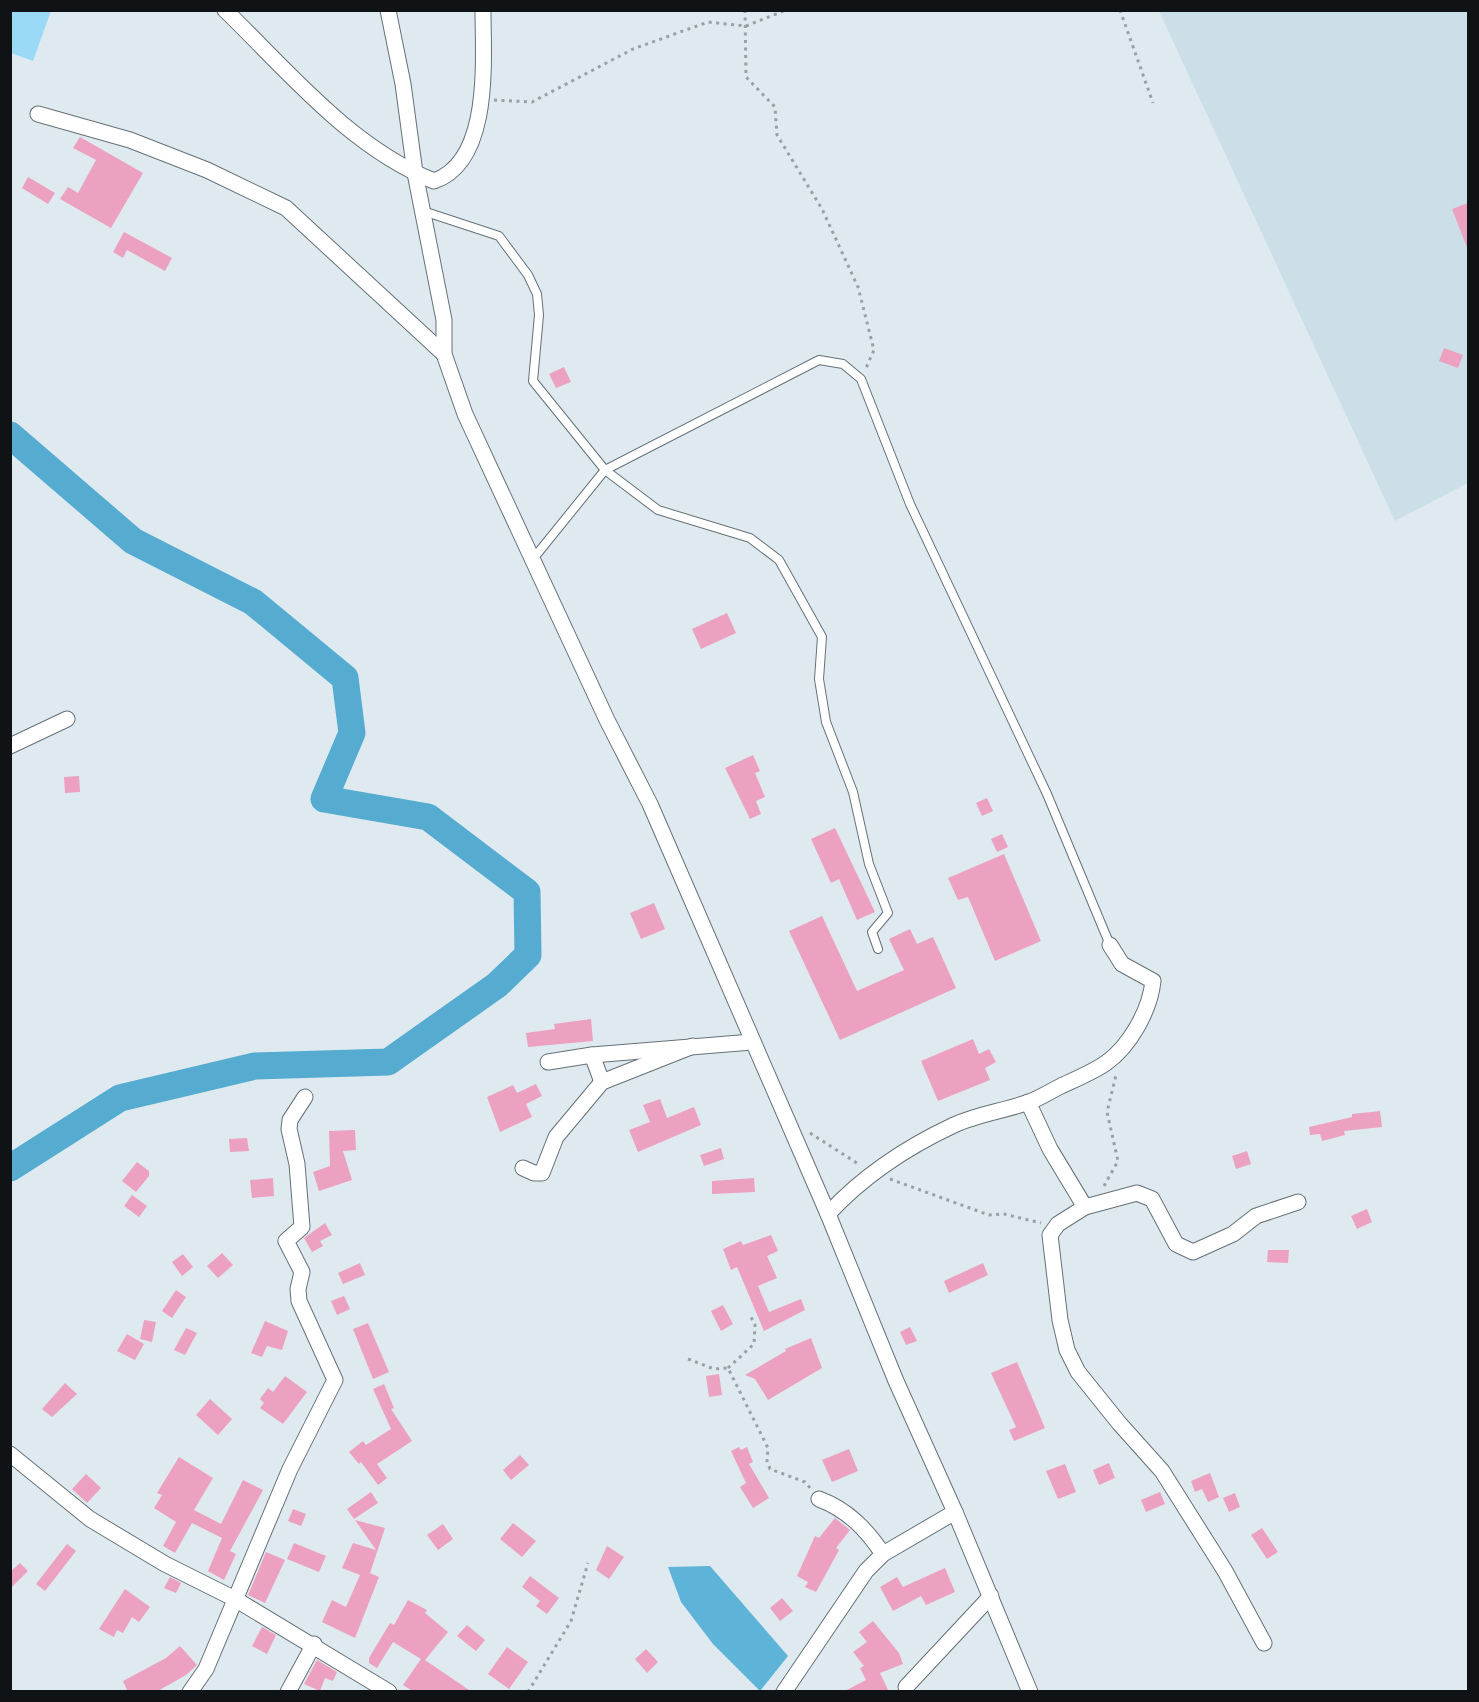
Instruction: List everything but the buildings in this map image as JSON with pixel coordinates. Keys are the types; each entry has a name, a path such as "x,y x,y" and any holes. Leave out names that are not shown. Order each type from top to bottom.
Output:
{"street":[{"path":"225,10 343,125 415,173 434,181 446,177 468,149 483,99 483,10"},
{"path":"388,10 403,84 415,173 444,320 444,354 465,414 607,720 650,804 828,1214 896,1381 955,1512 1030,1692"},
{"path":"38,114 130,140 207,170 286,208 444,354"},
{"path":"10,746 67,719"},
{"path":"828,1214 848,1192 899,1154 957,1124 1028,1102 1107,1063 1124,1045 1147,1008 1153,981 1122,964 1110,945"},
{"path":"548,1062 592,1054 752,1042"},
{"path":"523,1168 534,1173 542,1173 556,1137 602,1082 693,1046"},
{"path":"592,1054 602,1082"},
{"path":"190,1692 206,1669 290,1469 334,1380 299,1301 298,1288 302,1272 286,1241 302,1227 297,1164 289,1129 290,1120 305,1097"},
{"path":"1028,1102 1050,1149 1085,1207"},
{"path":"1264,1642 1225,1571 1162,1471 1093,1392 1067,1350 1060,1320 1050,1235 1053,1228 1085,1207 1137,1193 1152,1199 1176,1244 1192,1252 1233,1234 1256,1216 1298,1202"},
{"path":"10,1454 90,1519 165,1564 236,1599 314,1644 389,1692"},
{"path":"819,1499 843,1510 867,1530 883,1554"},
{"path":"784,1692 866,1571 883,1554 955,1512"},
{"path":"906,1688 991,1596"},
{"path":"288,1692 314,1644"}],"lane":[{"path":"423,211 499,236 528,275 537,294 540,315 533,381 605,470 658,510 750,538 779,560 822,637 819,679 826,723 853,792 869,864 888,913 872,932 878,949"},
{"path":"533,559 605,470 819,360 843,364 861,380 910,504 1047,794 1110,945"}],"path":[{"path":"745,10 746,77 776,107 777,135 822,208 858,287 874,350 861,380"},
{"path":"483,99 532,102 644,45 708,22 746,26 786,10"},
{"path":"1120,10 1154,104"},
{"path":"1085,1207 1107,1182 1118,1161 1107,1112 1124,1045"},
{"path":"786,1117 873,1173 989,1215 1004,1214 1029,1218 1053,1228"},
{"path":"688,1359 714,1369 728,1368 754,1344 755,1325 750,1315"},
{"path":"728,1368 768,1448 767,1461 775,1473"},
{"path":"528,1692 571,1621 588,1563"}],"shaded area":[{"path":"12,10 51,11 33,61 11,53"},
{"path":"1159,11 1468,11 1468,483 1395,521"},
{"path":"710,1566 788,1656 760,1691 713,1644 681,1602 668,1567"}],"waterway":[{"path":"10,435 133,541 253,602 345,678 352,733 324,799 428,817 527,892 528,955 497,985 388,1062 255,1066 120,1098 10,1168"}]}
